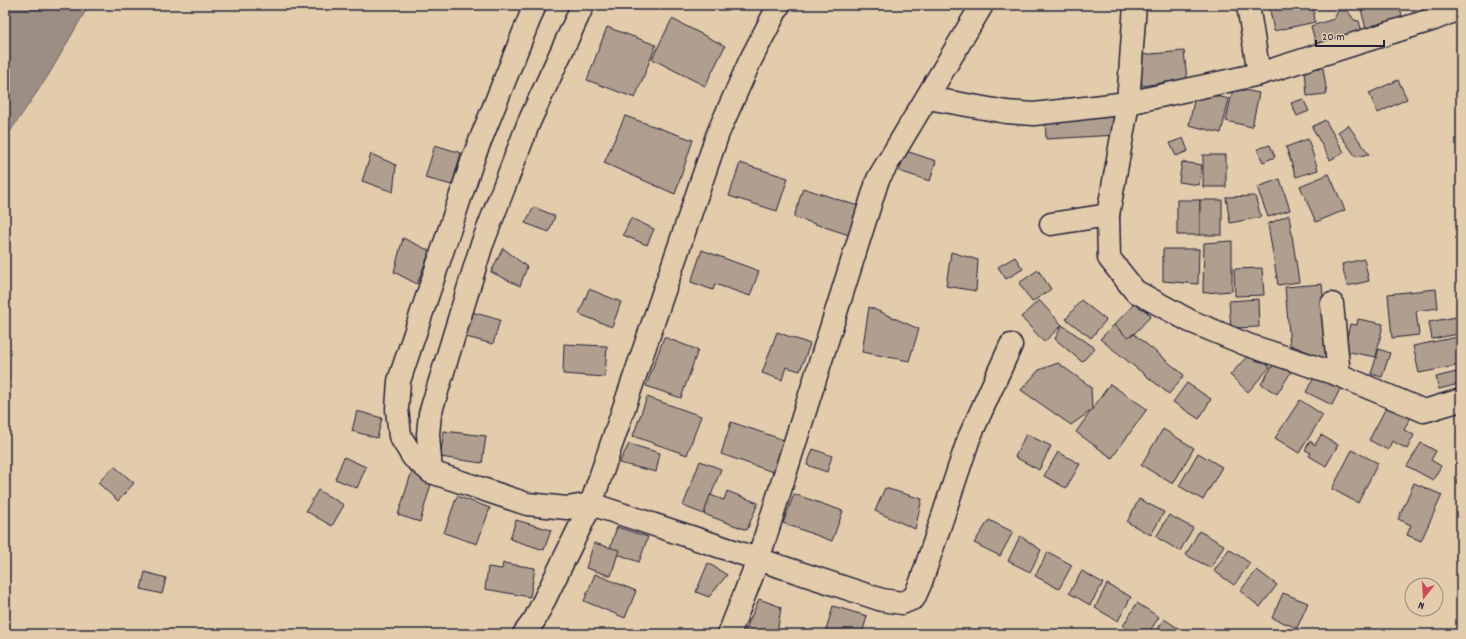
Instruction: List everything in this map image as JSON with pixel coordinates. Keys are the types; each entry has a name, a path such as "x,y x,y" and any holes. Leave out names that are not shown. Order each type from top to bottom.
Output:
{"street":[{"path":"535,5 474,156 400,381 397,409 400,436 413,457 431,472 527,504 567,508 591,504 882,600 902,603 914,598 921,582 969,438 1011,345"},
{"path":"431,472 428,434 430,414 481,247 529,122 583,5"},
{"path":"524,634 536,619 591,504 718,133 750,61 779,5"},
{"path":"729,634 758,560 878,179 928,98 982,5"},
{"path":"1135,5 1128,103 1108,215 1109,258 1135,291 1190,321 1248,345 1339,375 1424,411 1461,400"},
{"path":"1248,5 1259,74"},
{"path":"928,98 1006,112 1034,114 1128,103 1259,74 1434,19 1461,8"},
{"path":"1051,224 1108,215"},
{"path":"1332,304 1339,375"}],"shaded area":[{"path":"5,5 89,5 48,76 5,139"}],"building":[{"path":"1269,5 1313,5 1315,22 1274,31"},
{"path":"1360,5 1399,5 1403,19 1385,23 1386,29 1367,33"},
{"path":"1338,11 1348,11 1354,20 1359,21 1363,35 1317,48 1311,26 1334,19"},
{"path":"672,19 725,46 705,86 652,59"},
{"path":"607,27 656,45 635,98 587,80"},
{"path":"1184,51 1187,79 1142,86 1140,55"},
{"path":"1323,68 1327,94 1307,96 1305,69"},
{"path":"1398,80 1407,99 1378,113 1369,93"},
{"path":"1233,88 1259,93 1252,127 1226,121"},
{"path":"1196,91 1229,99 1221,133 1189,125"},
{"path":"1303,99 1309,111 1297,116 1291,103"},
{"path":"1116,112 1117,135 1046,139 1045,116"},
{"path":"625,116 693,140 675,194 604,163"},
{"path":"1325,120 1344,152 1330,160 1312,127"},
{"path":"1348,125 1369,154 1356,157 1338,132"},
{"path":"1183,138 1188,151 1176,156 1170,143"},
{"path":"1308,139 1318,170 1296,177 1286,147"},
{"path":"435,145 461,153 452,185 425,178"},
{"path":"1270,145 1275,157 1263,162 1257,149"},
{"path":"906,151 936,161 930,181 899,171"},
{"path":"371,154 396,165 393,192 362,181"},
{"path":"1203,155 1226,155 1226,187 1203,187"},
{"path":"1182,162 1202,165 1199,185 1179,182"},
{"path":"740,163 788,178 777,211 729,196"},
{"path":"1329,174 1345,210 1316,222 1300,186"},
{"path":"1280,179 1290,210 1268,217 1257,187"},
{"path":"803,188 858,206 849,235 794,217"},
{"path":"1255,196 1261,217 1230,223 1226,197"},
{"path":"1177,200 1200,200 1200,235 1177,235"},
{"path":"1200,200 1222,200 1222,235 1200,235"},
{"path":"534,207 555,216 549,232 525,223"},
{"path":"1289,215 1299,282 1278,285 1268,224"},
{"path":"631,218 654,229 647,245 623,235"},
{"path":"403,238 430,251 417,284 394,272"},
{"path":"1232,241 1232,291 1203,293 1204,243"},
{"path":"503,248 527,267 520,286 491,272"},
{"path":"1163,249 1199,249 1198,284 1163,281"},
{"path":"702,250 759,271 750,296 715,284 713,290 691,282"},
{"path":"951,252 978,260 976,291 946,286"},
{"path":"1015,257 1023,269 1006,279 998,267"},
{"path":"1364,259 1369,281 1347,286 1342,264"},
{"path":"1262,268 1264,295 1235,296 1234,269"},
{"path":"1038,270 1051,289 1032,302 1019,283"},
{"path":"1322,284 1329,360 1290,345 1285,287"},
{"path":"589,289 621,302 612,327 579,314"},
{"path":"1436,289 1438,308 1416,311 1419,335 1392,338 1388,294"},
{"path":"1258,299 1259,327 1231,328 1229,301"},
{"path":"1039,300 1062,325 1044,342 1021,317"},
{"path":"1081,300 1106,320 1091,338 1066,319"},
{"path":"1136,302 1151,316 1134,334 1127,337 1114,325"},
{"path":"869,307 919,329 909,361 862,352"},
{"path":"472,312 500,320 493,344 466,337"},
{"path":"1456,317 1458,334 1432,339 1429,322"},
{"path":"1358,319 1383,324 1376,357 1344,351 1350,324 1357,325"},
{"path":"1062,325 1095,348 1082,362 1055,339"},
{"path":"1114,325 1127,337 1134,334 1184,375 1169,394 1100,339"},
{"path":"777,332 810,344 800,371 786,367 782,380 762,373"},
{"path":"664,337 698,350 681,398 646,386"},
{"path":"1458,337 1461,350 1461,365 1419,373 1413,346"},
{"path":"564,344 607,346 605,377 563,374"},
{"path":"1379,349 1390,353 1382,377 1371,374"},
{"path":"1252,351 1270,367 1248,392 1230,375"},
{"path":"1275,362 1291,372 1277,394 1261,384"},
{"path":"1058,363 1091,387 1092,410 1071,425 1021,390 1039,370"},
{"path":"1317,372 1342,385 1332,405 1306,392"},
{"path":"1456,372 1459,384 1439,389 1436,377"},
{"path":"1187,383 1211,399 1199,419 1173,402"},
{"path":"1110,384 1147,409 1112,458 1076,432"},
{"path":"647,397 701,416 687,455 633,436"},
{"path":"1300,400 1323,415 1299,453 1275,438"},
{"path":"1387,406 1410,418 1404,430 1414,435 1407,449 1392,441 1388,450 1369,440"},
{"path":"357,411 382,418 377,438 352,431"},
{"path":"731,422 784,440 773,472 721,454"},
{"path":"1163,429 1194,448 1173,484 1141,465"},
{"path":"444,431 486,436 482,463 440,457"},
{"path":"1026,434 1051,446 1039,470 1015,457"},
{"path":"1321,435 1338,445 1326,466 1309,456 1311,453 1305,450 1310,441 1315,445"},
{"path":"1421,443 1436,451 1431,460 1441,466 1433,480 1407,466"},
{"path":"629,444 660,453 656,472 619,463"},
{"path":"813,449 832,456 827,472 807,465"},
{"path":"1352,450 1378,463 1358,503 1332,489"},
{"path":"1058,452 1080,464 1066,488 1044,476"},
{"path":"1198,453 1222,467 1203,500 1179,486"},
{"path":"344,457 366,467 357,488 335,479"},
{"path":"700,461 721,469 704,514 683,506"},
{"path":"114,466 134,483 118,501 98,483"},
{"path":"412,471 433,477 420,522 398,515"},
{"path":"1414,483 1442,495 1421,541 1407,535 1411,525 1398,519"},
{"path":"885,488 922,499 915,529 875,511"},
{"path":"318,490 344,505 332,526 306,511"},
{"path":"727,491 758,503 747,530 704,514 710,495 724,500"},
{"path":"794,494 843,511 832,541 783,523"},
{"path":"457,496 490,508 477,544 444,533"},
{"path":"1139,499 1164,512 1151,535 1127,522"},
{"path":"1169,515 1193,528 1180,551 1156,537"},
{"path":"516,520 551,530 544,550 510,539"},
{"path":"989,520 1013,532 1000,556 974,543"},
{"path":"617,527 648,537 639,562 609,551"},
{"path":"1199,531 1224,545 1211,568 1186,555"},
{"path":"1020,536 1041,550 1030,572 1008,561"},
{"path":"594,543 619,550 611,576 586,568"},
{"path":"1229,549 1250,563 1234,585 1214,571"},
{"path":"1048,552 1072,565 1059,589 1035,576"},
{"path":"503,563 535,568 530,597 485,589 488,567 502,569"},
{"path":"708,563 727,575 709,597 696,592"},
{"path":"1257,570 1277,585 1260,607 1240,591"},
{"path":"1082,571 1103,583 1090,605 1069,593"},
{"path":"145,572 166,578 162,594 141,589"},
{"path":"595,574 636,591 625,618 584,601"},
{"path":"1107,584 1131,597 1118,621 1095,608"},
{"path":"1283,593 1308,603 1297,628 1272,618"},
{"path":"759,599 781,607 777,634 754,634 745,631"},
{"path":"1137,603 1159,617 1148,634 1137,634 1123,626"},
{"path":"833,606 867,616 862,634 825,634"},
{"path":"1164,619 1187,634 1155,634"}]}
